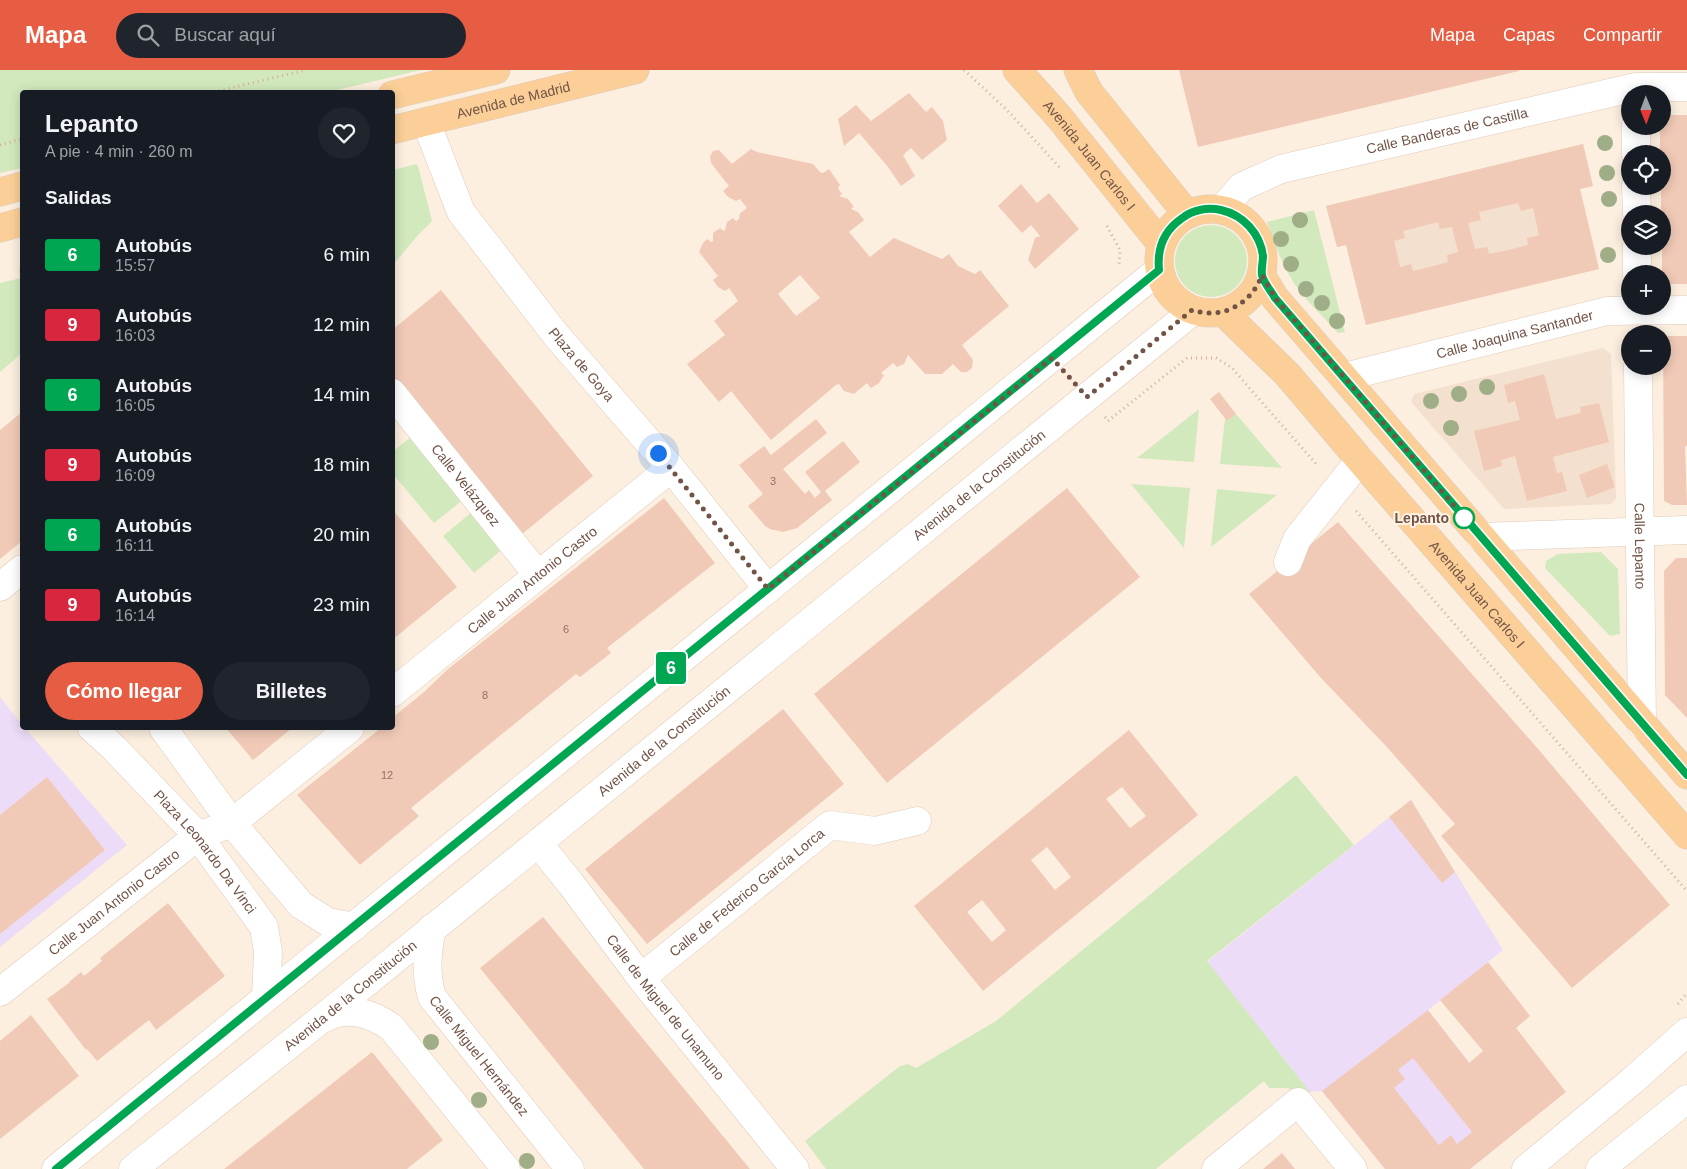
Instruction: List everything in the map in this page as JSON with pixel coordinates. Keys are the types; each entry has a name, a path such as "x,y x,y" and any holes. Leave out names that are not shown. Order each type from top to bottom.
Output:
{"main road":[{"name":"Avenida de Madrid","path":"395,129 635,70"},
{"name":"Avenida Juan Carlos I","path":"1017,70 1059,117 1160,257 1164,285 1173,298 1192,310 1211,314 1223,312 1245,301 1255,289 1262,275"},
{"path":"395,95 492,71"},
{"path":"1081,72 1089,92 1187,214"},
{"path":"0,192 20,187"},
{"path":"1160,257 1169,230 1187,214 1208,209 1222,210 1241,219 1256,234 1263,254 1262,275 1275,298 1687,775"},
{"path":"0,228 20,223"},
{"name":"Avenida Juan Carlos I","path":"1223,312 1287,374 1687,835"}],"street":[{"name":"Calle Banderas de Castilla","path":"1222,210 1241,187 1281,169 1636,84 1687,87"},
{"name":"Plaza de Goya","path":"426,122 461,212 556,335 671,468 768,589"},
{"path":"56,1169 768,589 1160,257"},
{"name":"Avenida de la Constitución","path":"133,1169 314,1025 1192,310"},
{"name":"Calle Joaquina Santander","path":"1344,377 1607,311 1637,317 1687,310"},
{"name":"Calle Lepanto","path":"1638,375 1642,725"},
{"name":"Calle Velázquez","path":"395,397 538,575"},
{"path":"1288,562 1297,539 1338,490 1360,460"},
{"name":"Calle Juan Antonio Castro","path":"395,686 538,575 671,468"},
{"path":"1480,537 1640,530 1687,530"},
{"path":"0,587 20,571"},
{"name":"Plaza Leonardo Da Vinci","path":"94,730 114,748 198,836 264,927 268,952 266,998"},
{"path":"164,730 232,823 301,906 328,922 354,927"},
{"name":"Calle Juan Antonio Castro","path":"0,992 198,836 232,823 348,730"},
{"name":"Calle de Federico García Lorca","path":"641,978 830,825 875,830 917,822"},
{"name":"Calle de Miguel de Unamuno","path":"538,843 641,978 795,1169"},
{"name":"Calle Miguel Hernández","path":"432,928 428,947 427,976 432,998 570,1169"},
{"path":"314,1025 327,1017 342,1012 357,1012 381,1020 392,1028 506,1169"},
{"path":"1526,1169 1632,1081 1687,1032"},
{"path":"1600,1169 1687,1099"},
{"path":"1216,1169 1298,1102 1353,1169"}],"path":[{"path":"222,90 306,70"},
{"path":"964,70 1008,110 1064,173"},
{"path":"0,144 20,139"},
{"path":"1102,219 1120,250 1119,267 1116,272"},
{"path":"1087,397 1108,421 1187,358 1216,358 1231,367 1687,892"}],"shaded area":[{"path":"1583,144 1593,186 1580,189 1599,269 1366,325 1346,245 1337,247 1326,206"},
{"path":"1603,348 1611,354 1616,498 1611,504 1504,509 1411,402 1414,394"},
{"path":"0,697 20,722 20,730 27,730 127,845 0,947"},
{"path":"1411,800 1503,950 1428,1010 1521,1128 1470,1169 1385,1169 1322,1091 1310,1092 1207,962"}],"green space":[{"path":"0,70 421,70 337,90 20,90 20,168 0,173"},
{"path":"416,164 418,166 432,221 395,263 395,169"},
{"path":"1314,210 1345,332 1338,333 1298,289 1282,261 1267,222"},
{"path":"1211,225 1231,231 1241,241 1247,261 1241,281 1231,291 1211,297 1191,291 1181,281 1175,261 1181,241 1191,231"},
{"path":"20,278 20,355 0,372 0,283"},
{"path":"1199,409 1194,462 1137,458"},
{"path":"1236,414 1282,468 1220,464 1225,418 1227,421"},
{"path":"411,437 464,499 434,523 395,476 395,450"},
{"path":"1131,484 1190,488 1184,548"},
{"path":"1217,489 1277,495 1211,547"},
{"path":"473,511 504,548 474,573 443,536"},
{"path":"1601,552 1618,569 1620,634 1610,636 1545,568 1546,561 1558,554"},
{"path":"1296,775 1354,845 1207,961 1310,1092 1306,1095 1287,1088 1269,1088 1264,1081 1156,1169 826,1169 805,1141 900,1066 908,1064 916,1068 996,1021"}],"building":[{"path":"1179,70 1519,70 1519,71 1198,147"},
{"path":"909,93 926,112 932,107 943,121 947,140 922,160 911,148 903,155 915,176 901,186 888,167 859,133 844,146 838,119 856,105 871,121"},
{"path":"1671,115 1687,115 1687,284 1671,284 1671,265 1662,265 1662,255 1671,255 1671,205 1661,205 1661,195 1671,195 1671,145 1660,145 1660,135 1671,135"},
{"path":"1583,144 1593,186 1580,189 1599,269 1366,325 1346,245 1337,247 1326,206","holes":["1518,203 1521,211 1533,208 1539,235 1527,238 1528,245 1508,250 1489,254 1487,247 1475,249 1468,223 1481,220 1479,212","1438,222 1440,229 1452,227 1458,252 1447,255 1448,262 1430,267 1413,271 1411,264 1400,267 1394,241 1405,238 1403,231"]},
{"path":"751,149 757,152 813,164 823,173 829,169 840,185 838,188 842,194 839,196 848,199 854,207 851,209 858,212 864,220 849,232 870,257 894,238 942,259 949,254 958,266 975,274 980,270 1009,306 962,345 973,360 972,368 967,372 961,372 953,364 942,374 925,374 908,355 904,364 897,367 893,363 881,373 884,375 879,383 871,388 867,383 854,394 844,391 839,384 836,385 771,440 731,391 719,402 687,364 725,335 714,321 738,301 729,288 725,291 718,287 713,280 718,276 699,252 707,239 711,242 713,241 713,233 720,228 724,231 727,222 733,218 736,221 739,219 740,213 747,208 740,199 736,201 728,197 723,191 729,186 711,163 710,156 713,151 719,150 732,164","holes":["800,275 820,298 796,316 778,294"]},
{"path":"1021,184 1037,203 1049,193 1079,229 1035,269 1028,260 1035,238 1040,236 1031,225 1022,233 998,206"},
{"path":"441,290 593,476 522,534 395,379 395,328"},
{"path":"1671,336 1687,336 1687,446 1685,446 1687,505 1672,505 1664,501 1663,375 1671,375"},
{"path":"1544,374 1556,419 1581,413 1580,407 1599,403 1609,442 1553,457 1557,473 1562,472 1567,491 1527,501 1515,456 1501,460 1502,466 1484,471 1474,431 1520,420 1515,401 1508,403 1504,385"},
{"path":"1219,392 1236,414 1227,421 1210,399"},
{"path":"20,414 20,543 0,559 0,430"},
{"path":"816,419 827,433 783,469 805,494 809,490 815,498 821,492 805,472 843,441 860,462 825,491 832,500 797,528 783,532 770,529 765,526 748,506 763,494 739,465 764,446 771,455"},
{"path":"1607,464 1615,487 1587,498 1579,475"},
{"path":"1067,488 1140,577 887,783 814,694"},
{"path":"664,498 715,563 607,648 611,653 580,677 576,674 411,808 419,816 360,865 297,795 378,730 395,730 395,716 448,669"},
{"path":"395,513 457,587 395,638"},
{"path":"1338,522 1539,750 1670,905 1572,988 1441,836 1455,824 1385,745 1321,678 1249,594"},
{"path":"1676,558 1687,558 1687,718 1665,695 1664,571"},
{"path":"783,709 844,784 647,944 585,869"},
{"path":"228,730 290,730 253,760"},
{"path":"1129,730 1198,815 983,991 914,906","holes":["1122,787 1146,816 1130,828 1106,799","1047,847 1071,877 1055,890 1031,860","982,900 1006,930 992,942 967,912"]},
{"path":"47,777 105,850 0,934 0,815"},
{"path":"1411,800 1455,872 1442,883 1389,817"},
{"path":"168,903 225,976 156,1030 149,1020 97,1061 86,1050 47,999 81,972 84,976 102,961 100,958"},
{"path":"543,917 750,1169 644,1169 480,968"},
{"path":"1488,962 1530,1016 1516,1028 1566,1092 1470,1169 1385,1169 1322,1091 1428,1010 1469,1063 1483,1051 1440,1000","holes":["1413,1058 1472,1132 1457,1144 1451,1135 1439,1145 1394,1088 1405,1079 1398,1070"]},
{"path":"31,1015 79,1076 0,1139 0,1041"},
{"path":"372,1052 443,1140 407,1169 224,1169"},
{"path":"1282,1153 1295,1169 1263,1169"}],"bus line":[{"name":"6","path":"56,1169 1159,270 1158,257 1164,237 1174,224 1187,214 1194,212 1215,209 1229,212 1247,223 1259,240 1263,254 1262,275 1275,298 1687,775"}],"place":[{"name":"Lepanto","path":"1464,518"}],"route":[{"path":"658,453 768,589 1052,358 1087,397 1192,310 1211,314 1238,306 1255,289 1262,275 1275,298 1468,522 1464,518"}]}
